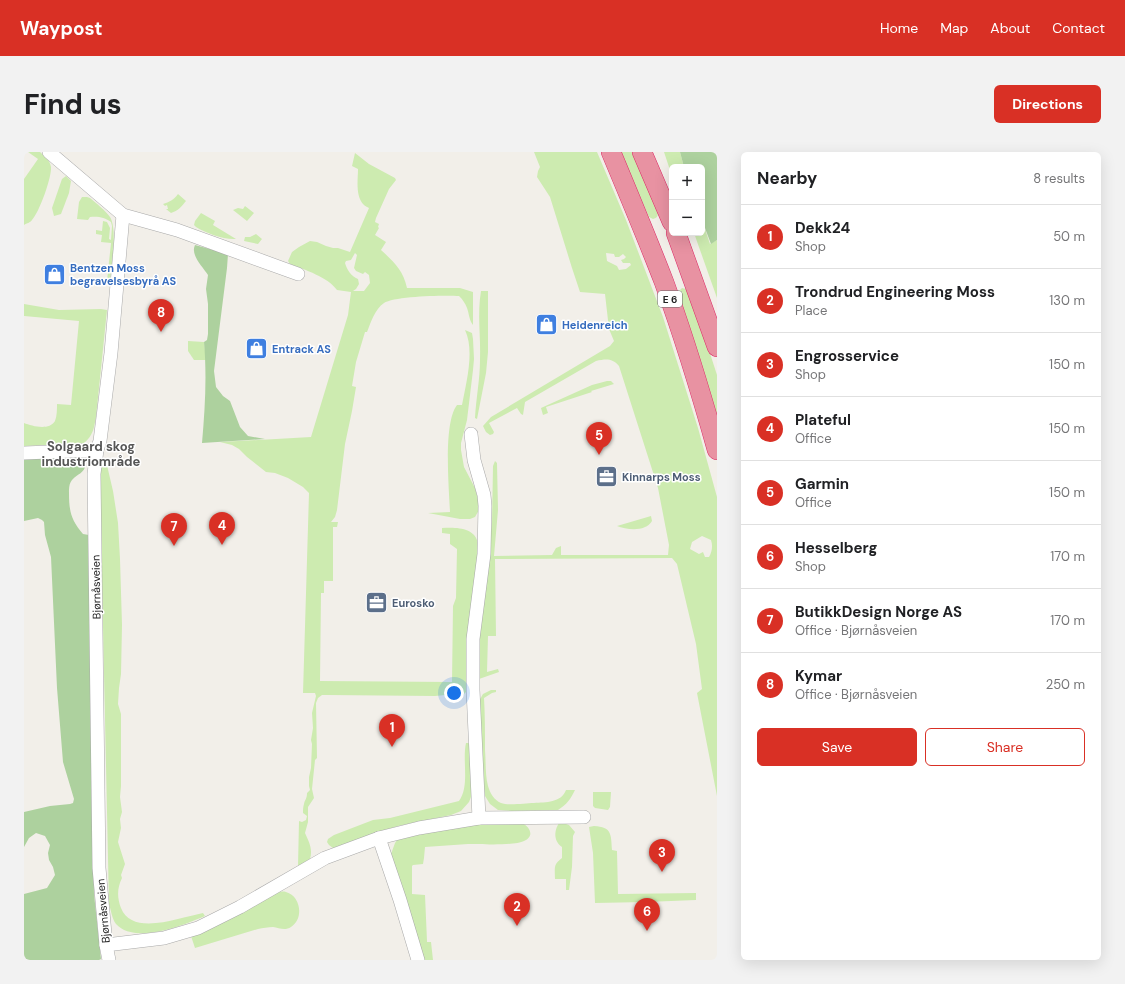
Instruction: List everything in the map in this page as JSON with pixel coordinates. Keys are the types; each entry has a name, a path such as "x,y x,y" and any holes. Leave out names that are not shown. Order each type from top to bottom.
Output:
{"highway":[{"name":"E 6","path":"611,152 666,288 694,371 717,450"},
{"path":"642,152 669,215"},
{"path":"657,152 669,208"},
{"name":"E 6","path":"677,236 717,347"}],"street":[{"path":"49,152 123,215 177,230 298,274"},
{"name":"Bjørnåsveien","path":"109,960 106,945 99,868 94,474 97,450 100,441 111,353 123,215"},
{"path":"471,434 474,460 486,506 484,554 473,639 473,690 479,818"},
{"path":"24,453 97,450"},
{"path":"106,945 164,938 198,928 325,858 379,838 419,828 479,818 584,817"},
{"path":"379,838 418,960"}],"green space":[{"path":"28,152 40,152 47,158 51,167 51,172 35,216 31,221 24,225 24,179 38,159"},
{"path":"534,152 597,152 626,220 663,317 698,428 717,497 717,796 697,693 702,689 696,644 677,564 672,558 495,559 496,636 488,636 487,672 498,669 499,672 479,679 479,632 492,523 493,466 495,461 497,463 498,510 494,556 552,555 556,548 561,546 561,555 668,555 669,545 658,488 619,366 614,362 611,360 596,361 525,402 523,415 517,408 489,423 494,432 493,434 490,435 486,432 483,426 491,417 610,346 614,341 609,329 605,294 580,292 550,197 537,177 540,167","holes":["606,253 614,254 615,257 619,257 623,254 626,257 621,260 623,263 630,263 631,265 626,269 619,270 617,266 607,261","702,536 711,540 712,549 709,557 705,557 703,552 699,554 690,549 692,542"]},
{"path":"620,152 634,152 658,212 655,218 653,219 649,217"},
{"path":"664,152 680,152 683,164 669,164 669,167"},
{"path":"680,152 717,152 717,240 711,244 705,228 705,164 683,164"},
{"path":"355,153 369,164 395,178 396,180 389,189 376,218 375,222 379,224 379,228 375,235 386,242 381,250 400,271 407,288 460,288 473,292 473,325 468,310 463,300 459,296 420,296 398,299 384,303 376,312 367,332 365,332 356,362 352,386 356,387 345,444 337,510 335,517 331,522 338,522 337,527 333,527 333,581 324,581 324,593 321,593 320,681 452,682 453,606 456,598 457,549 450,544 450,534 442,533 442,528 459,528 469,531 476,538 478,549 466,692 463,695 322,695 318,698 316,703 317,758 315,760 312,789 314,798 308,807 308,822 305,833 310,846 311,855 310,859 298,866 299,821 302,822 306,820 307,816 303,813 303,807 307,793 310,790 309,777 311,768 311,740 313,728 312,713 316,696 315,693 303,693 309,493 303,487 288,478 275,473 266,472 239,449 232,445 220,442 311,437 348,315 351,292 337,290 328,281 309,271 290,264 288,261 292,252 310,241 350,252 369,208 364,205 359,197 358,169 352,166","holes":["355,253 357,255 354,268 356,271 363,274 365,272 369,275 370,283 364,291 353,291 359,284 358,279 353,276 345,263 346,261 351,260"]},
{"path":"66,176 71,181 69,193 61,214 54,216 52,208 62,179"},
{"path":"178,194 186,201 178,210 171,213 166,209 168,209 167,205 165,206 163,204 175,198"},
{"path":"82,197 90,198 108,214 112,223 114,239 110,282 108,283 111,243 101,242 102,235 96,234 96,230 102,231 103,221 107,222 110,228 109,239 111,240 111,222 104,218 98,217 90,217 88,220 77,219 79,202"},
{"path":"245,206 254,213 247,221 233,210 238,208 243,209"},
{"path":"201,213 215,221 213,225 236,239 215,236 196,227 194,225 195,221"},
{"path":"705,229 710,244 717,240 717,298 695,236 705,236"},
{"path":"256,234 262,239 258,244 244,241 245,237 250,237"},
{"path":"195,245 228,254 214,371 216,387 223,396 230,401 240,427 248,436 265,439 202,443 205,392 204,342 207,340 208,334 208,304 206,289 208,275 200,265 194,253"},
{"path":"682,288 686,289 695,307 717,375 717,418 678,295"},
{"path":"481,291 488,291 488,352 486,373 477,419 475,418 480,367 479,308"},
{"path":"24,304 59,310 107,310 96,417 91,435 84,443 24,446 24,423 40,427 49,426 55,421 57,415 57,404 71,405 79,321 24,316"},
{"path":"465,330 472,333 474,359 467,420 461,443 461,450 464,467 475,488 479,503 479,510 475,517 470,519 460,519 428,513 450,512 448,440 453,414 457,405 462,405 469,367 469,347"},
{"path":"188,341 204,342 206,360 194,360 188,351"},
{"path":"611,381 614,384 546,407 548,413 543,415 541,408 592,385"},
{"path":"76,456 86,464 82,472 70,483 69,499 73,520 83,534 89,535 94,894 101,959 24,960 24,894 47,888 55,875 49,860 48,853 50,845 45,836 36,833 29,838 24,847 24,812 50,806 70,804 73,803 74,799 63,762 57,688 51,557 45,535 44,522 38,518 24,521 24,458"},
{"path":"106,461 118,523 122,625 121,674 118,704 121,714 120,797 122,812 118,842 125,864 118,889 119,900 121,908 127,917 135,922 158,923 203,913 205,916 173,928 147,933 135,933 124,930 116,924 109,904 100,488 100,464"},
{"path":"651,516 652,521 645,527 631,529 617,526"},
{"path":"491,690 496,690 496,692 484,698 486,773 491,794 501,803 517,804 553,801 561,797 566,790 575,790 568,802 558,810 498,810 490,804 485,796 483,787 479,701 483,694"},
{"path":"466,743 470,744 472,788 469,802 461,811 451,815 398,826 333,848 329,845 327,842 328,839 334,835 373,820 390,818 459,801 465,781"},
{"path":"593,792 611,792 610,807 608,810 595,808 593,806"},
{"path":"560,822 569,825 575,832 573,836 572,867 569,890 566,890 566,879 555,879 555,867 562,858 562,847 557,842 555,835"},
{"path":"522,823 529,829 530,834 527,839 520,843 425,847 423,864 412,866 412,894 425,895 427,942 431,942 433,960 422,960 391,854 397,840 401,837 470,824"},
{"path":"594,826 604,828 609,832 611,836 612,850 617,851 618,894 696,893 696,900 595,903 593,853 589,827"},
{"path":"276,892 291,894 298,903 298,919 291,927 284,929 267,927 195,948 191,936 229,920"}],"place":[{"name":"Bentzen Moss begravelsesbyrå AS","path":"54,274"},
{"name":"Heidenreich","path":"546,325"},
{"name":"Kymar","path":"161,332"},
{"name":"Entrack AS","path":"256,349"},
{"name":"Garmin","path":"599,455"},
{"name":"Kinnarps Moss","path":"606,477"},
{"name":"Plateful","path":"222,545"},
{"name":"ButikkDesign Norge AS","path":"174,546"},
{"name":"Eurosko","path":"376,603"},
{"name":"Dekk24","path":"392,747"},
{"name":"Engrosservice","path":"662,872"},
{"name":"Trondrud Engineering Moss","path":"517,926"},
{"name":"Hesselberg","path":"647,931"}],"district":[{"name":"Solgaard skog industriområde","path":"91,454"}]}
